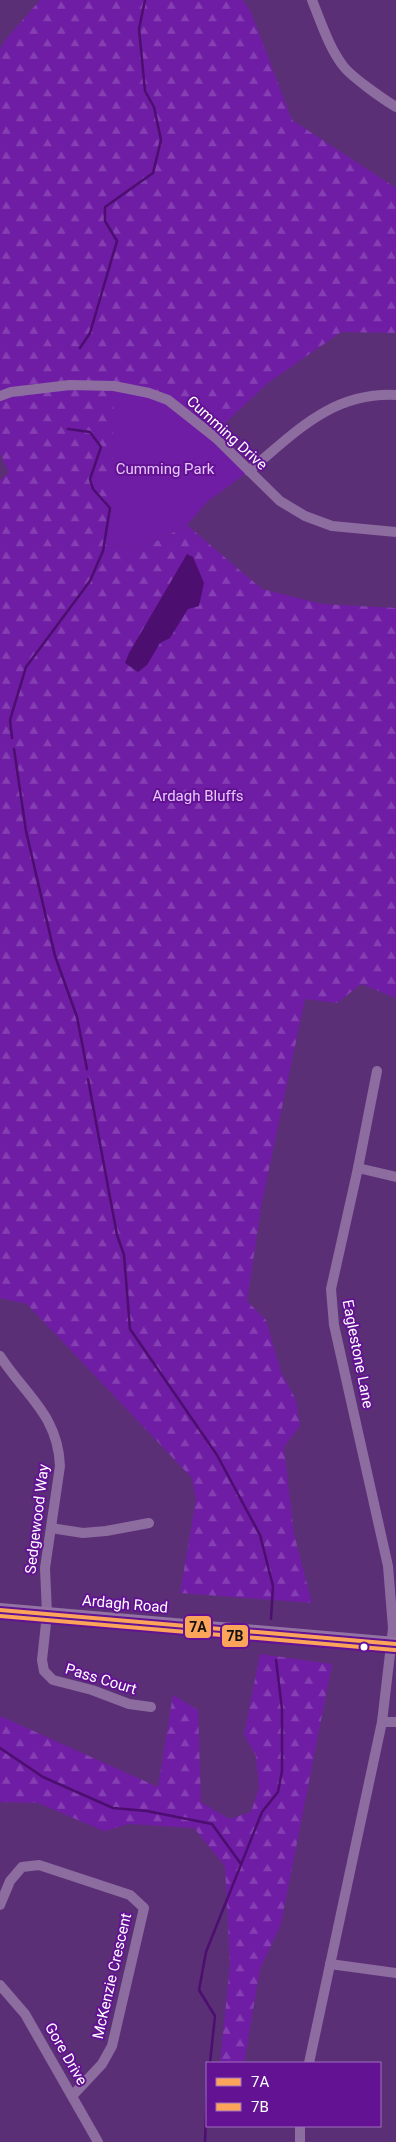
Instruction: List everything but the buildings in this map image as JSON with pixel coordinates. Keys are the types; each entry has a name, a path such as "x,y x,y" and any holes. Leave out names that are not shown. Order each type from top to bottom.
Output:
{"street":[{"path":"312,0 330,44 344,67 396,107"},
{"name":"Cumming Drive","path":"0,396 11,392 70,384 114,386 149,393 168,400 216,438 280,501 305,516 332,526 396,532"},
{"path":"249,471 311,419 330,408 356,399 396,395"},
{"name":"Eaglestone Lane","path":"310,2062 382,1722 394,1644 392,1566 334,1325 331,1289 377,1071"},
{"path":"358,1168 396,1177"},
{"name":"Sedgewood Way","path":"0,1356 13,1376 46,1415 56,1437 60,1466 45,1568 48,1614"},
{"path":"51,1528 83,1533 149,1523"},
{"name":"Ardagh Road","path":"0,1610 394,1644"},
{"name":"Pass Court","path":"48,1614 42,1666 48,1676 129,1704 151,1708"},
{"path":"382,1722 396,1722"},
{"name":"McKenzie Crescent","path":"0,1905 10,1881 22,1867 39,1865 130,1895 144,1908 112,2046 102,2064 72,2095"},
{"path":"330,1964 396,1973"},
{"name":"Gore Drive","path":"0,1986 25,2014 98,2142"},
{"path":"300,2127 300,2142"}],"green space":[{"name":"Ardagh Bluffs","path":"40,0 243,0 251,12 292,120 396,188 396,333 341,332 268,383 211,436 111,544 139,550 187,525 262,589 322,604 396,608 396,998 361,984 337,1003 305,999 262,1202 247,1301 266,1320 281,1372 296,1400 300,1426 284,1447 294,1534 312,1603 180,1593 196,1500 192,1478 27,1304 0,1298 0,480 9,473 0,453 0,49 7,38"},
{"name":"Cumming Park","path":"114,386 168,400 249,471 207,502 187,525 139,550 111,544"},
{"path":"260,1654 332,1664 281,1924 260,1969 244,2062 220,2062 230,1965 225,1866 194,1828 129,1824 104,1831 38,1803 0,1802 0,1716 158,1787 173,1695 198,1710 201,1802 229,1819 251,1812 259,1788 256,1756 244,1735"}],"shaded area":[{"path":"187,554 193,557 204,583 199,606 188,609 170,638 160,643 147,665 138,672 125,663 129,653"}],"waterway":[{"path":"80,348 90,333 117,241 105,221 105,207 153,173 161,140 154,107 145,91 139,29 145,0"},
{"path":"12,738 10,720 26,667 90,581 103,551 110,508 93,489 90,479 101,447 90,432 68,429"},
{"path":"14,749 26,831 55,956 77,1017 87,1069"},
{"path":"88,1079 117,1235 124,1255 130,1329 217,1455 260,1535 273,1586 271,1619"},
{"path":"210,2062 215,2016 199,1990 206,1952 262,1812 278,1792 282,1771 282,1709 276,1660"},
{"path":"0,1748 43,1777 113,1808 147,1811 212,1824 241,1864"},
{"path":"205,2142 206,2116"}],"transit line":[{"name":"7A","path":"0,1610 396,1644"},
{"name":"7B","path":"0,1616 395,1650"}]}
